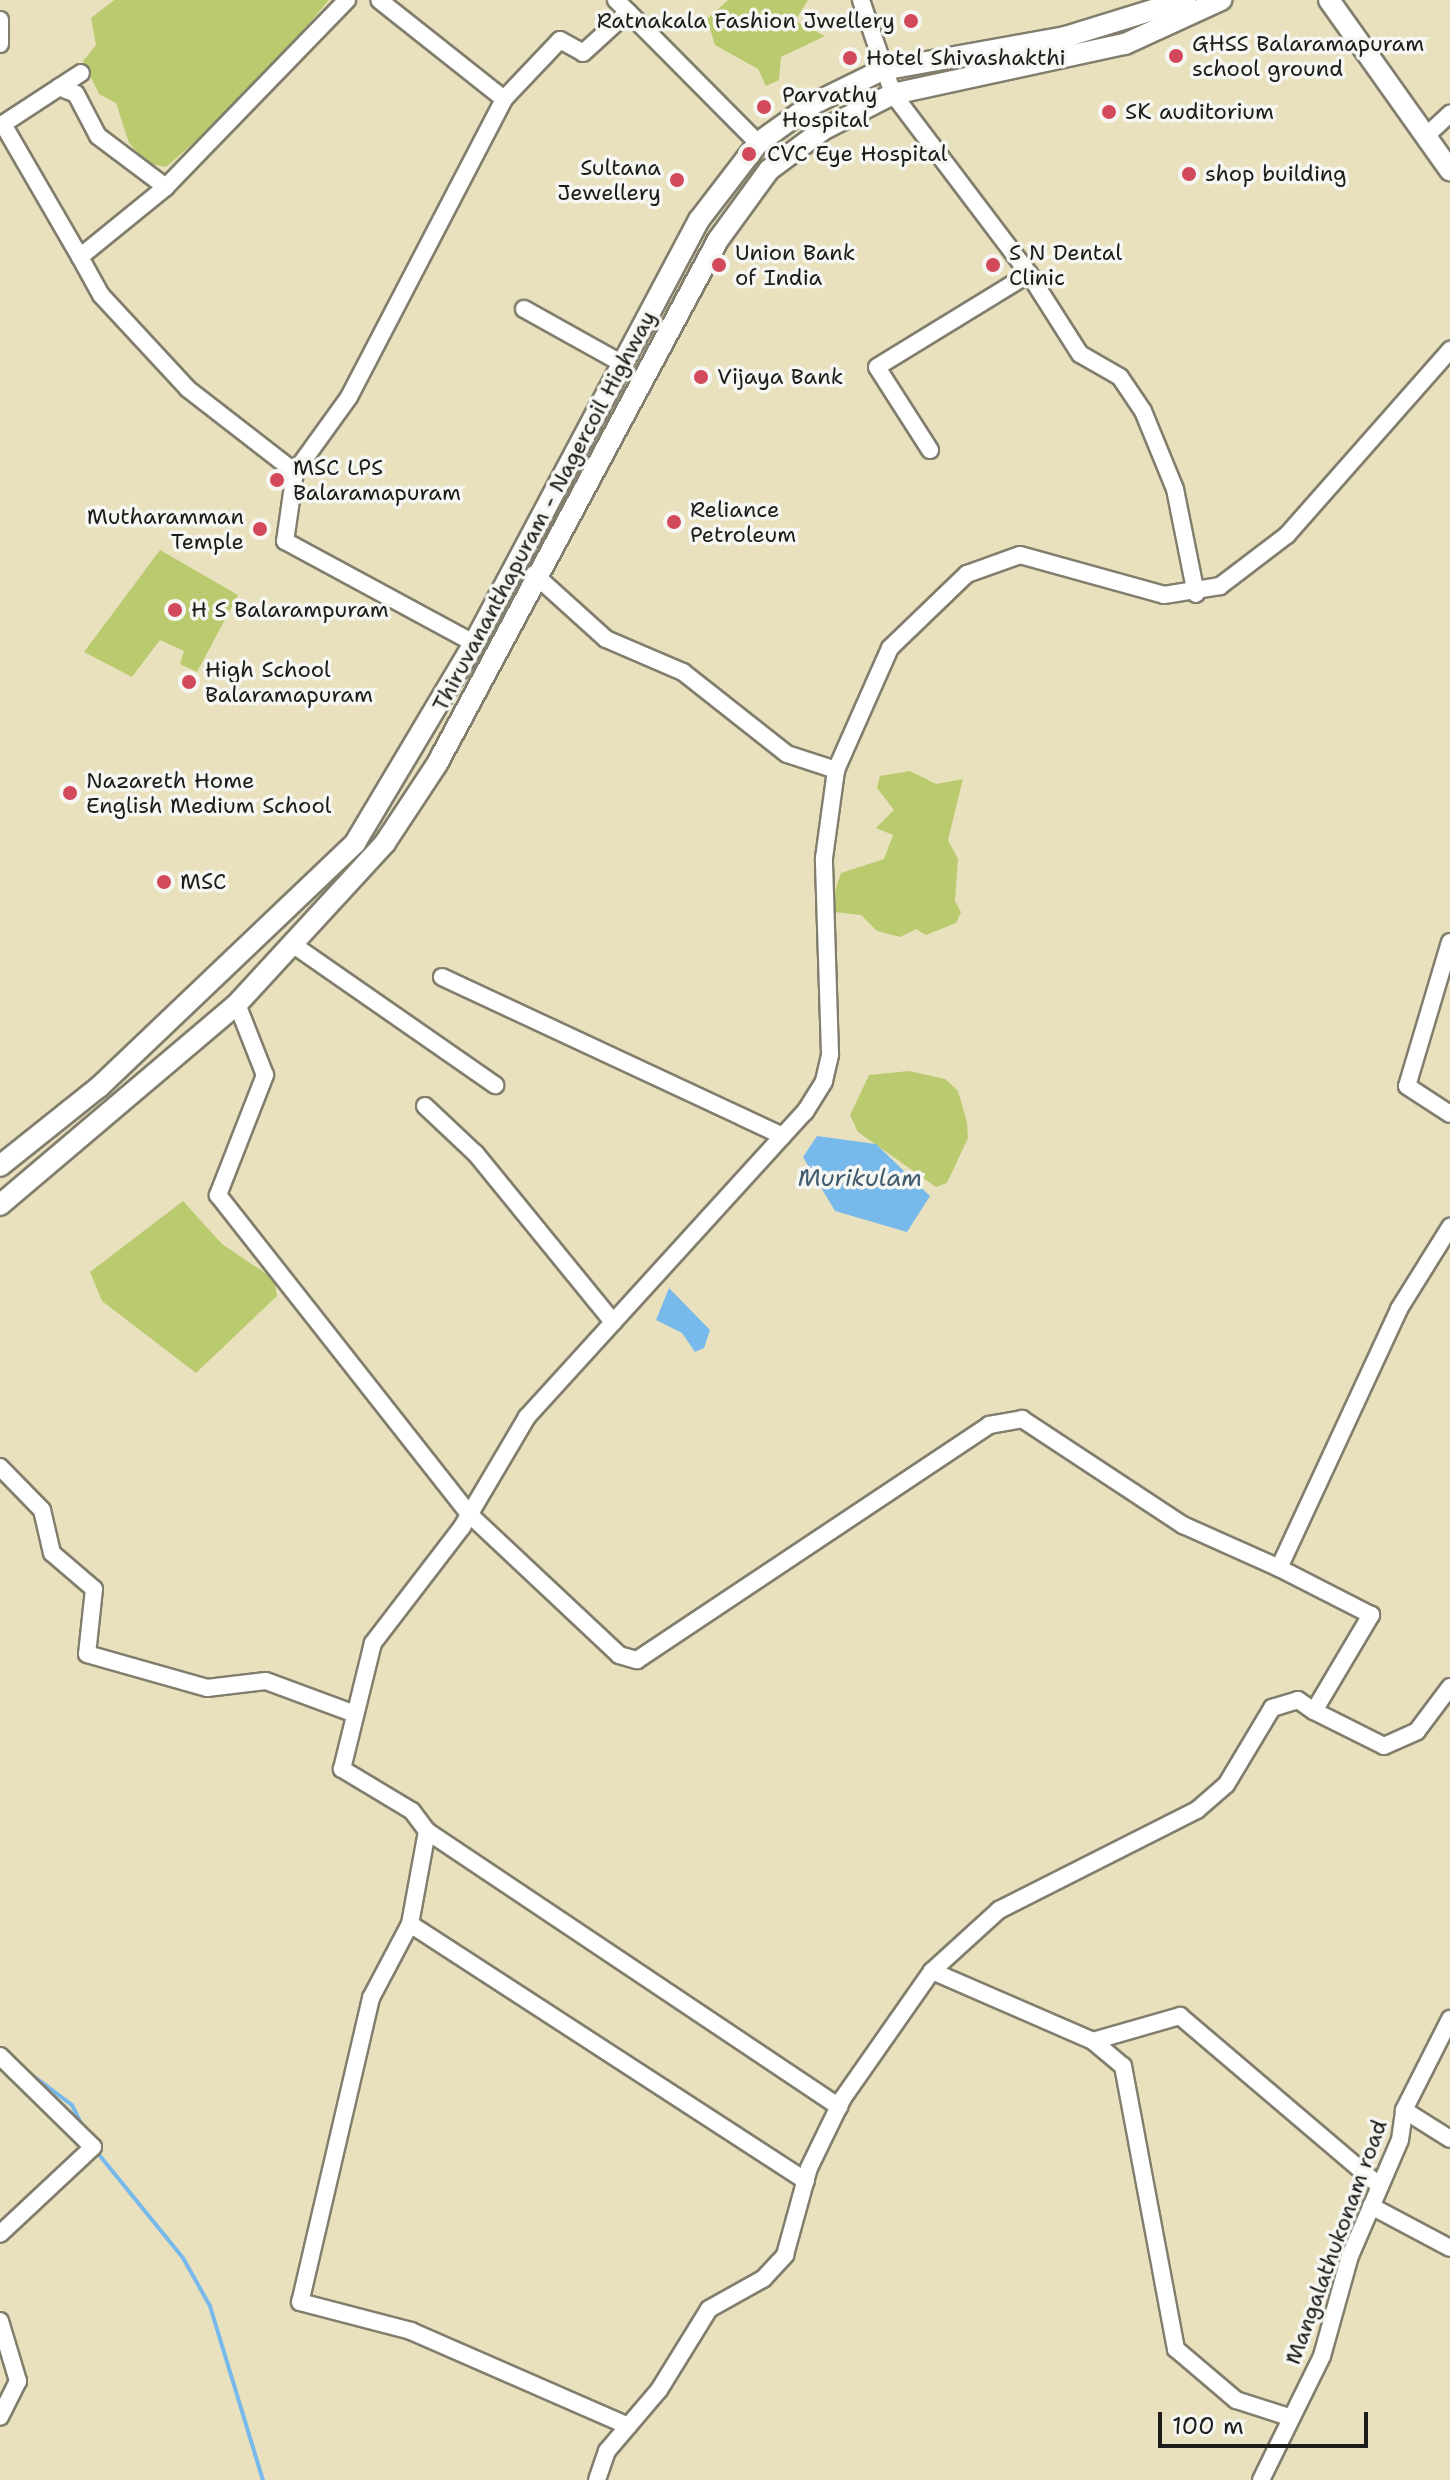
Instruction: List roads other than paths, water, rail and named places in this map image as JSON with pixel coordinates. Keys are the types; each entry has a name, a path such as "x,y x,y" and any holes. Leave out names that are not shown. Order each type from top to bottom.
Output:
{"main road":[{"name":"Thiruvananthapuram - Nagercoil Highway","path":"0,1166 99,1087 355,843 474,643 699,220 758,143 811,105 882,70 1065,37 1185,0"},
{"name":"Thiruvananthapuram - Nagercoil Highway","path":"0,1205 237,1004 295,946 385,843 429,775 534,574 739,203 769,170 824,129 893,94 1125,44 1221,0"},
{"path":"1329,0 1450,170"}],"street":[{"path":"80,257 166,187 347,0"},
{"path":"379,0 504,99"},
{"path":"861,0 882,70 893,94 1029,274 1080,354 1120,377 1143,411 1175,489 1196,594"},
{"path":"474,643 285,541 295,472 349,397 504,99 560,40 583,53 622,6 758,143"},
{"path":"0,20 0,44"},
{"path":"81,73 1,120 101,295 188,389 295,472"},
{"path":"59,87 76,94 98,136 166,187"},
{"path":"1426,136 1450,114"},
{"path":"930,450 877,367 1029,274"},
{"path":"524,309 621,363"},
{"path":"839,2107 427,1831 412,1811 342,1769 373,1643 468,1513 527,1417 783,1136 824,1081 830,1054 824,858 836,770 890,648 967,574 1020,555 1164,595 1196,594 1220,586 1287,535 1450,350"},
{"path":"534,574 606,639 683,672 787,754 836,770"},
{"path":"1450,942 1407,1086 1450,1114"},
{"path":"295,946 495,1085"},
{"path":"442,977 783,1136"},
{"path":"237,1004 265,1075 218,1195 468,1513 619,1655 637,1660 989,1425 1022,1419 1183,1525 1279,1568 1371,1615 1314,1711"},
{"path":"425,1106 476,1154 613,1322"},
{"path":"1279,1568 1399,1309 1450,1227"},
{"path":"2,1473 42,1510 52,1553 94,1589 87,1654 207,1688 266,1681 355,1714"},
{"path":"597,2480 607,2451 628,2426 709,2309 763,2279 785,2255 806,2181 839,2107 932,1971 999,1910 1197,1810 1226,1785 1272,1708 1298,1700 1384,1746 1417,1731 1450,1687"},
{"path":"427,1831 410,1924 371,1998 300,2302 411,2331 628,2426"},
{"path":"410,1924 806,2181"},
{"path":"932,1971 1093,2041 1123,2066 1176,2349 1236,2400 1289,2417"},
{"path":"1093,2041 1180,2016 1380,2186"},
{"name":"Mangalathukonam road","path":"1261,2480 1289,2417 1322,2356 1404,2110 1450,2019"},
{"path":"0,2056 93,2147 0,2234"},
{"path":"1404,2110 1450,2139"},
{"path":"1371,2206 1450,2248"},
{"path":"0,2321 18,2381 0,2417"}],"water":[{"name":"Murikulam","path":"817,1136 876,1144 930,1196 907,1232 835,1211 803,1157"},
{"path":"669,1288 710,1330 704,1348 695,1352 682,1333 656,1320"}],"waterway":[{"path":"24,2069 72,2105 84,2130"},
{"path":"96,2151 183,2258 210,2306 263,2480"}],"place":[{"name":"Ratnakala Fashion Jwellery","path":"911,21"},
{"name":"GHSS Balaramapuram school ground","path":"1176,56"},
{"name":"Hotel Shivashakthi","path":"850,58"},
{"name":"Parvathy Hospital","path":"764,107"},
{"name":"SK auditorium","path":"1109,112"},
{"name":"CVC Eye Hospital","path":"749,154"},
{"name":"shop building","path":"1189,174"},
{"name":"Sultana Jewellery","path":"677,180"},
{"name":"Union Bank of India","path":"719,265"},
{"name":"S N Dental Clinic","path":"993,265"},
{"name":"Vijaya Bank","path":"701,377"},
{"name":"MSC LPS Balaramapuram","path":"277,480"},
{"name":"Reliance Petroleum","path":"674,522"},
{"name":"Mutharamman Temple","path":"260,529"},
{"name":"H S Balarampuram","path":"175,610"},
{"name":"High School Balaramapuram","path":"189,682"},
{"name":"Nazareth Home English Medium School","path":"70,793"},
{"name":"MSC","path":"164,882"}]}
